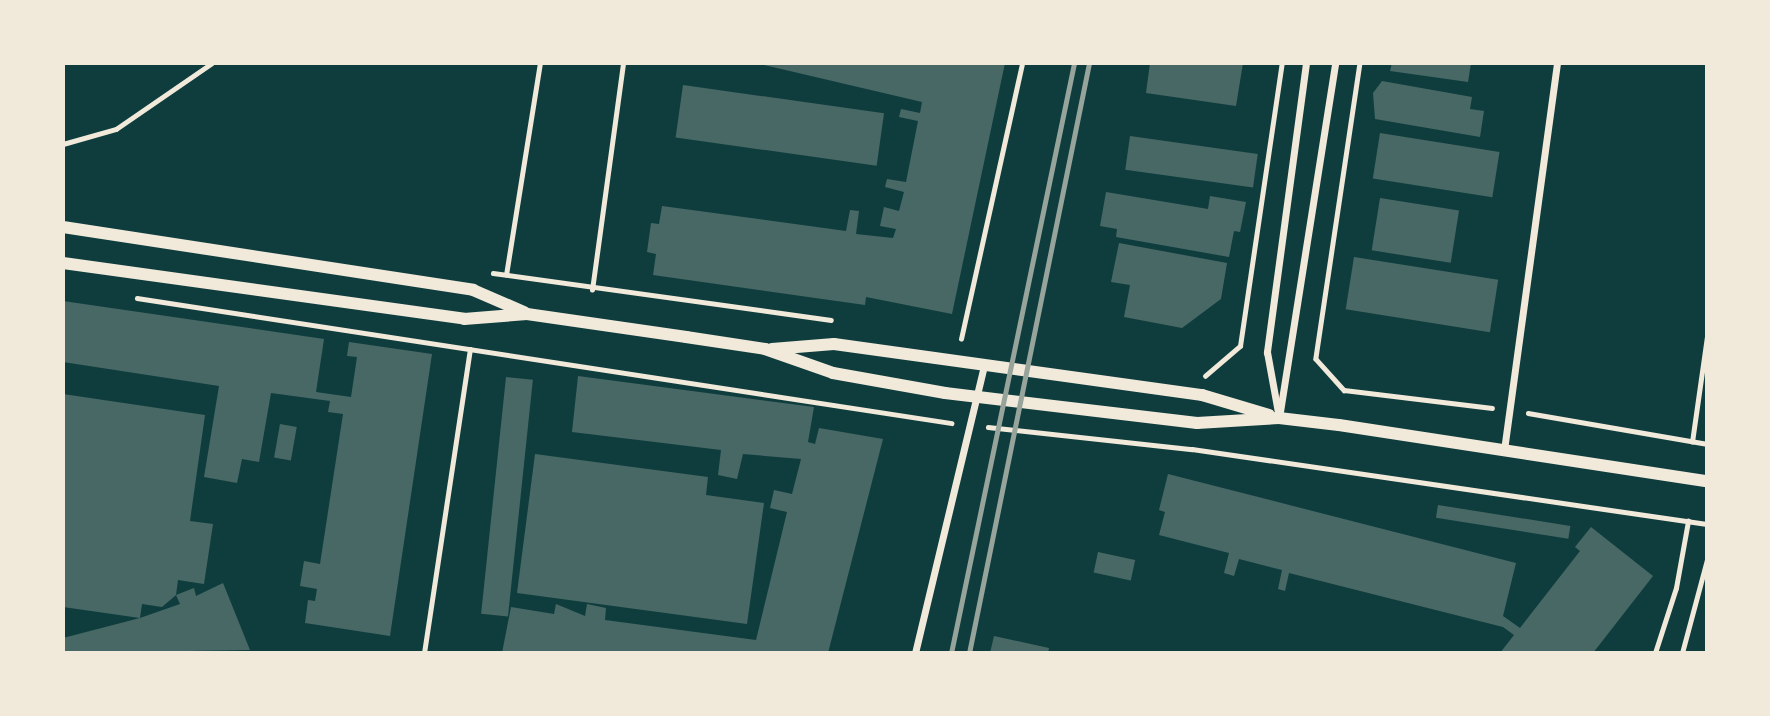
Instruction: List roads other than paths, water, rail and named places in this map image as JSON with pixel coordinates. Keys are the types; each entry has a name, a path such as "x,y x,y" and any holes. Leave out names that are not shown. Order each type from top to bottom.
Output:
{"street":[{"path":"1279,418 1267,352 1306,63"},
{"path":"1279,418 1335,63"},
{"path":"1504,450 1557,63"},
{"path":"63,227 472,290 527,314"},
{"path":"63,263 464,319 527,314 765,349 833,373 975,396 1197,423 1279,418"},
{"path":"765,349 834,344 1202,395 1279,418 1701,481"},
{"path":"915,653 984,365"}],"railway":[{"path":"951,653 1074,63"},
{"path":"969,653 1089,63"}]}
